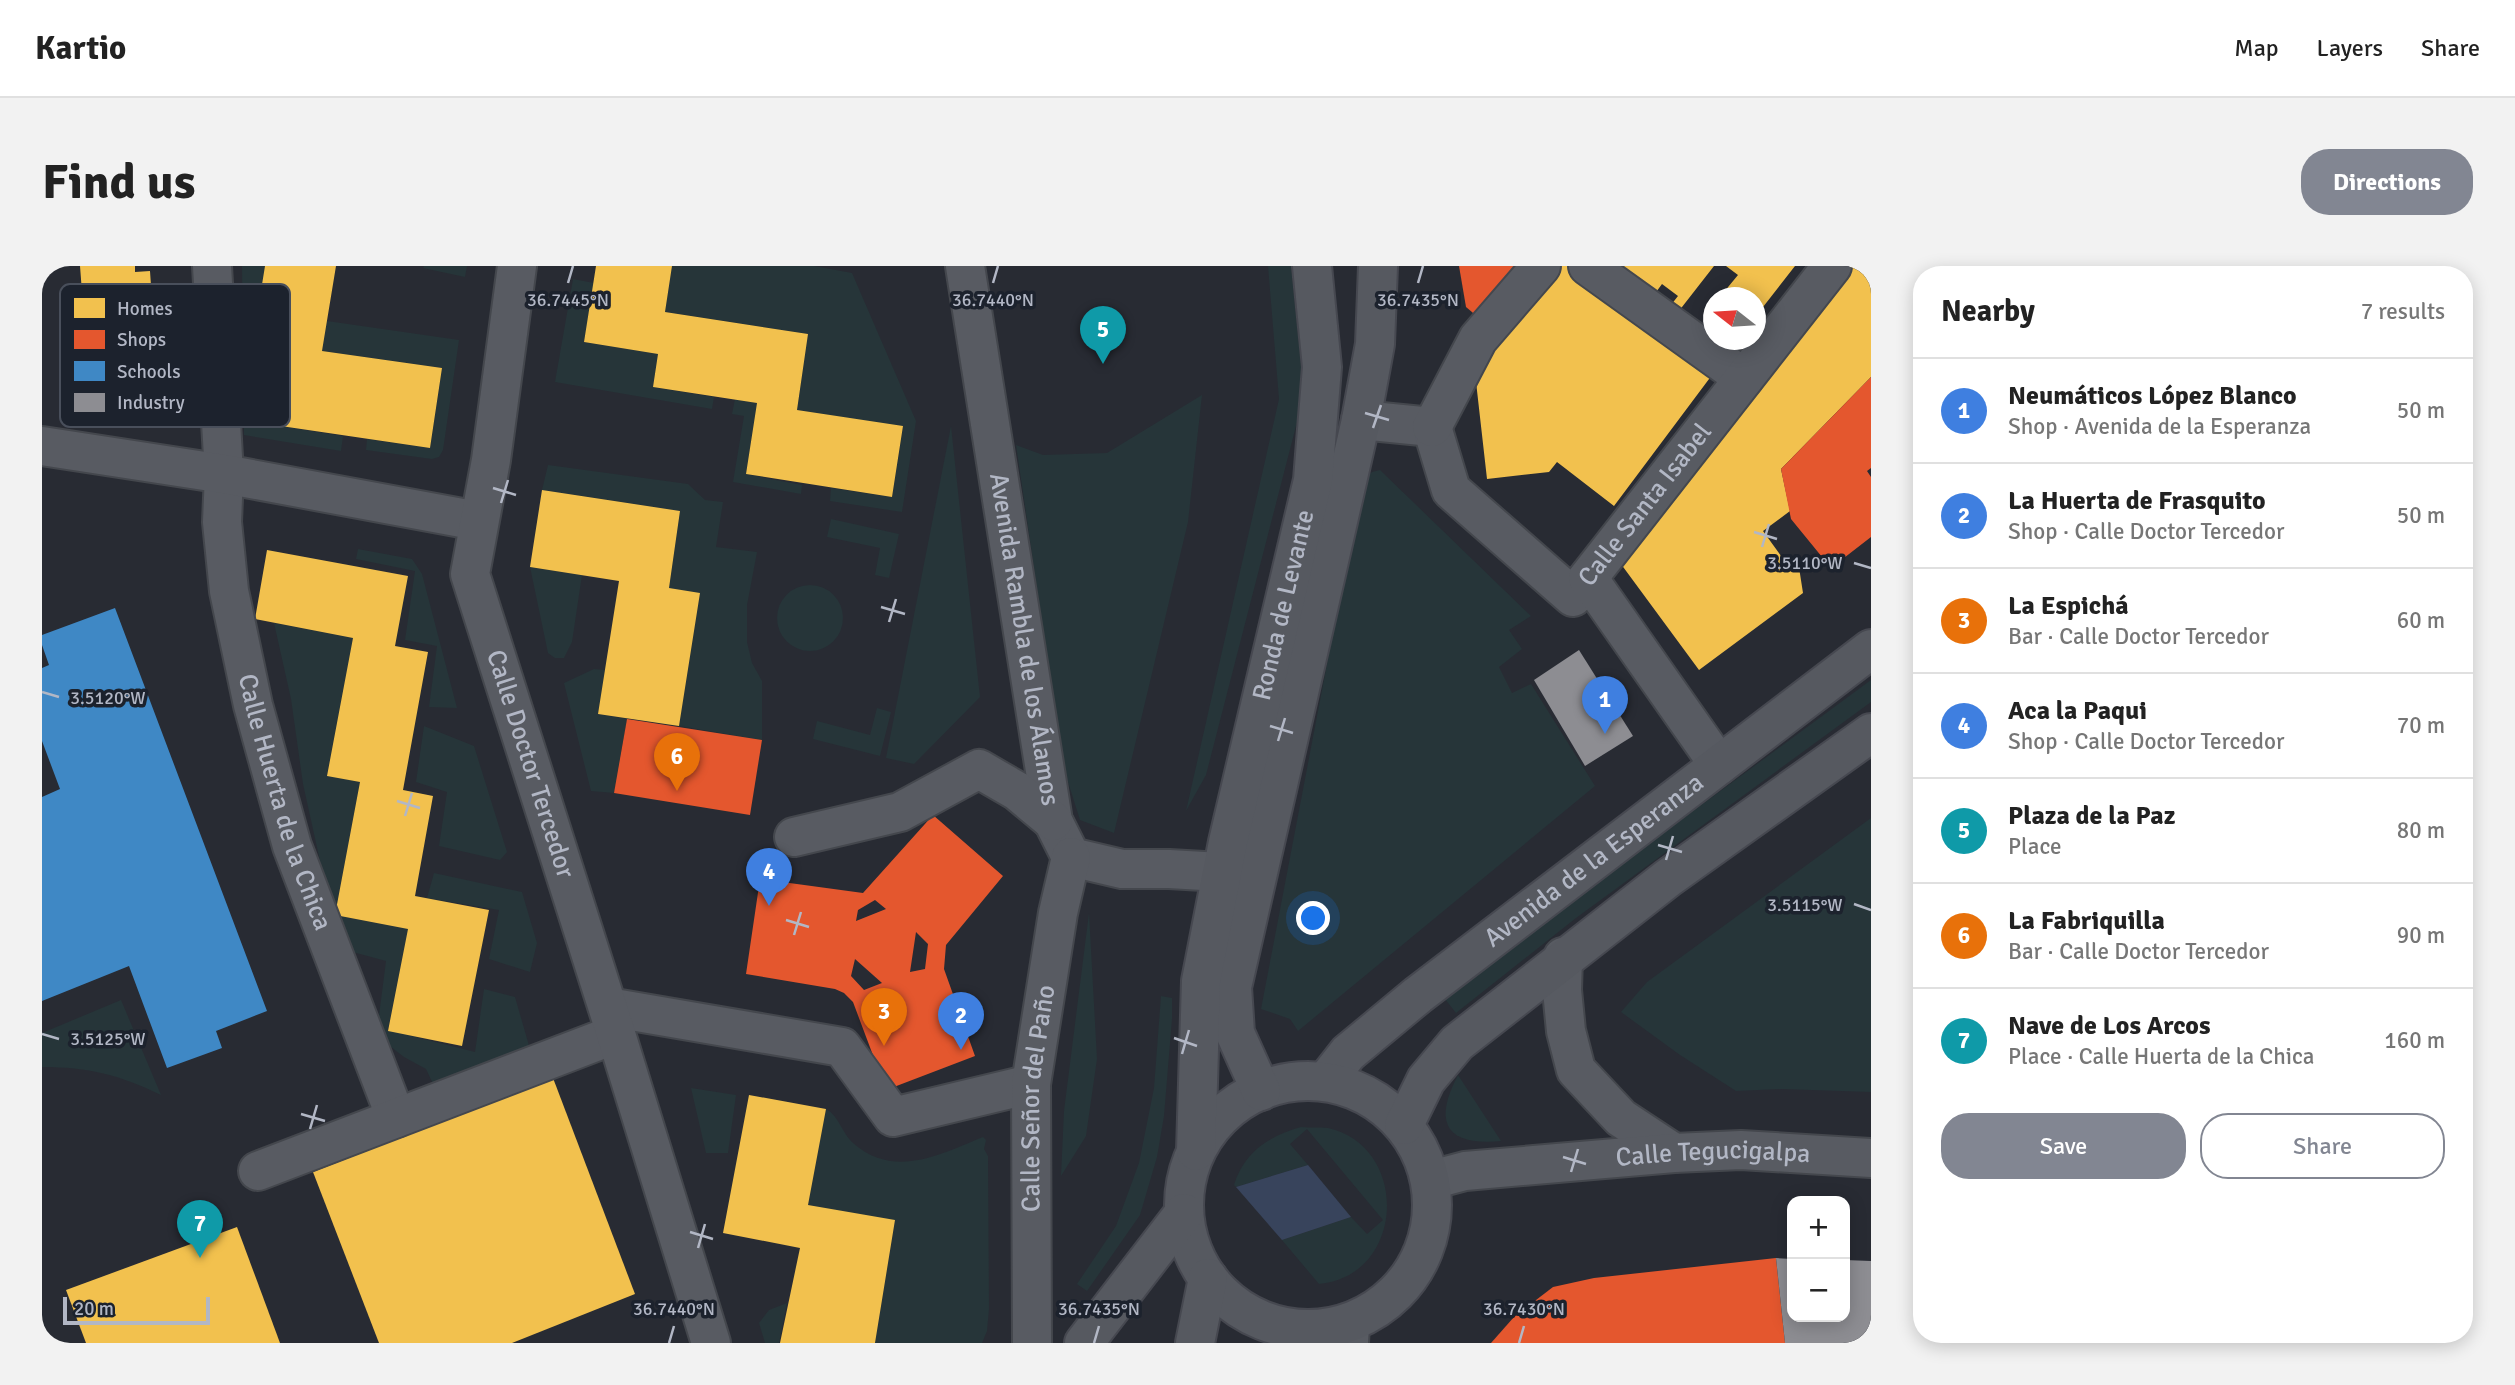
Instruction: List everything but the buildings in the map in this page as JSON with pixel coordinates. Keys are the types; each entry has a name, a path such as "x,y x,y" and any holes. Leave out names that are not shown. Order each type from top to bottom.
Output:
{"main road":[{"name":"Ronda de Levante","path":"1196,1151 1201,981 1222,872 1313,480 1322,367 1312,266"},
{"name":"Ronda de Levante","path":"1261,1091 1235,1032 1232,987 1361,420 1374,344 1378,266"},
{"name":"Avenida de la Esperanza","path":"1326,1081 1348,1053 1418,995 1871,649"},
{"path":"1404,1125 1426,1080 1457,1043 1668,877 1871,733"},
{"path":"1326,1081 1356,1089 1382,1104 1404,1125 1421,1151 1431,1180 1432,1224 1417,1266 1389,1300 1349,1333 1328,1329 1303,1336 1266,1323 1234,1306 1208,1279 1191,1247 1184,1213 1186,1181 1196,1151 1216,1122 1243,1098 1276,1084 1326,1081"},
{"path":"1084,1343 1184,1213"},
{"path":"1195,1343 1208,1279"}],"street":[{"name":"Calle Huerta de la Chica","path":"212,266 213,284"},
{"name":"Calle Doctor Tercedor","path":"517,266 491,460 470,574 612,1020 711,1343"},
{"name":"Avenida Rambla de los Álamos","path":"965,266 1053,821 1071,857"},
{"path":"1361,420 1432,427 1478,339 1541,266"},
{"path":"1588,266 1744,378"},
{"name":"Calle Santa Isabel","path":"1432,427 1451,490 1573,597 1832,266"},
{"name":"Calle Huerta de la Chica","path":"221,427 224,474 222,522 229,591 253,705 292,846 396,1118"},
{"path":"42,446 224,474 478,521"},
{"path":"1588,578 1719,765"},
{"path":"794,837 900,812 979,769 1017,791 1053,821"},
{"path":"1071,857 1122,869 1222,872"},
{"name":"Calle Señor del Paño","path":"1032,1343 1031,1084 1058,913 1071,857"},
{"path":"1563,957 1562,990 1566,1031 1576,1070 1621,1118 1674,1153"},
{"path":"258,1171 396,1118 612,1020 842,1047 893,1117 1031,1084"},
{"name":"Calle Tegucigalpa","path":"1431,1180 1465,1171 1674,1153 1741,1150 1871,1158"}],"shaded area":[{"path":"242,266 265,266 270,284 242,284"},
{"path":"467,266 465,277 423,268"},
{"path":"672,266 814,266 852,273 916,421 902,512 830,501 831,488 892,497 903,427 797,410 808,334 665,312"},
{"path":"1268,266 1291,266 1304,395 1206,775 1186,811 1279,399"},
{"path":"573,279 594,283 584,342 658,354 653,387 714,397 712,409 555,382"},
{"path":"327,321 459,340 443,450 439,457 432,459 366,450 367,439 430,448 442,368 322,351"},
{"path":"1202,395 1188,522 1114,833 1080,820 1063,766 1016,445 1043,455 1107,453"},
{"path":"735,399 757,403 746,474 802,485 801,494 733,482 744,416 732,414"},
{"path":"951,426 980,697 914,764 886,758"},
{"path":"244,427 287,427 343,436 341,451 244,435"},
{"path":"548,465 688,484 705,500 723,502 716,547 757,552 747,605 747,642 752,663 762,681 762,740 679,726 700,594 669,588 680,511 542,490"},
{"path":"1380,470 1531,616 1509,630 1522,649 1499,667 1512,693 1531,684 1595,786 1298,1031 1290,1019 1261,1009 1362,481 1372,472"},
{"path":"831,519 899,534 889,578 875,575 880,548 827,537"},
{"path":"358,549 412,559 422,574 457,708 429,707 437,646 405,640 415,571 356,559"},
{"path":"530,567 582,575 572,642 564,658 555,658 548,653"},
{"path":"810,585 823,588 833,595 840,605 843,618 840,631 833,641 823,648 810,651 797,648 787,641 780,631 777,618 780,605 787,595 797,588"},
{"path":"274,623 353,638 327,775 360,782 335,913 326,888 303,784 291,699"},
{"path":"594,669 605,670 598,714 627,719 614,793 591,791 564,683"},
{"path":"1871,680 1871,702 1576,918 1456,1013 1445,999 1567,904"},
{"path":"877,708 891,712 880,756 813,739 817,721 870,735"},
{"path":"424,726 474,746 507,852 500,860 439,846 447,792 416,782"},
{"path":"1871,818 1871,1092 1782,1089 1736,1091 1621,1012 1647,982"},
{"path":"434,873 522,892 537,943 530,972 489,959 499,910 427,898"},
{"path":"1089,913 1097,1059 1086,1136 1061,1176 1064,1111"},
{"path":"336,915 408,929 388,1030 475,1052 484,989 515,997 530,1049 434,1086 426,1069 387,1044 377,1031 386,961 349,951"},
{"path":"1161,996 1172,998 1172,1019 1164,1116 1157,1157 1140,1215 1087,1291 1077,1284 1116,1226 1139,1163 1154,1088"},
{"path":"121,1000 161,1095 132,1082 103,1074 42,1067 42,1033"},
{"path":"1458,1075 1501,1141 1468,1140 1450,1128 1446,1119 1446,1107"},
{"path":"691,1088 736,1095 728,1153 706,1153"},
{"path":"826,1109 853,1143 884,1160 917,1160 950,1151 983,1137 986,1140 984,1149 988,1156 989,1309 987,1331 982,1343 875,1343 895,1221 808,1205"},
{"path":"1301,1127 1328,1128 1355,1140 1374,1159 1384,1184 1387,1210 1382,1236 1368,1259 1347,1276 1319,1284 1282,1240 1351,1217 1367,1234 1383,1220 1307,1129 1290,1144 1308,1165 1236,1187 1234,1185 1244,1163 1259,1147 1278,1135"},
{"path":"787,1303 779,1343 765,1343 759,1323 769,1310"}],"water":[{"path":"1308,1165 1351,1217 1282,1240 1236,1187"}],"place":[{"name":"Plaza de la Paz","path":"1103,364"},
{"name":"Neumáticos López Blanco","path":"1605,734"},
{"name":"La Fabriquilla","path":"677,791"},
{"name":"Aca la Paqui","path":"769,906"},
{"name":"La Espichá","path":"884,1046"},
{"name":"La Huerta de Frasquito","path":"961,1050"},
{"name":"Nave de Los Arcos","path":"200,1258"}]}
